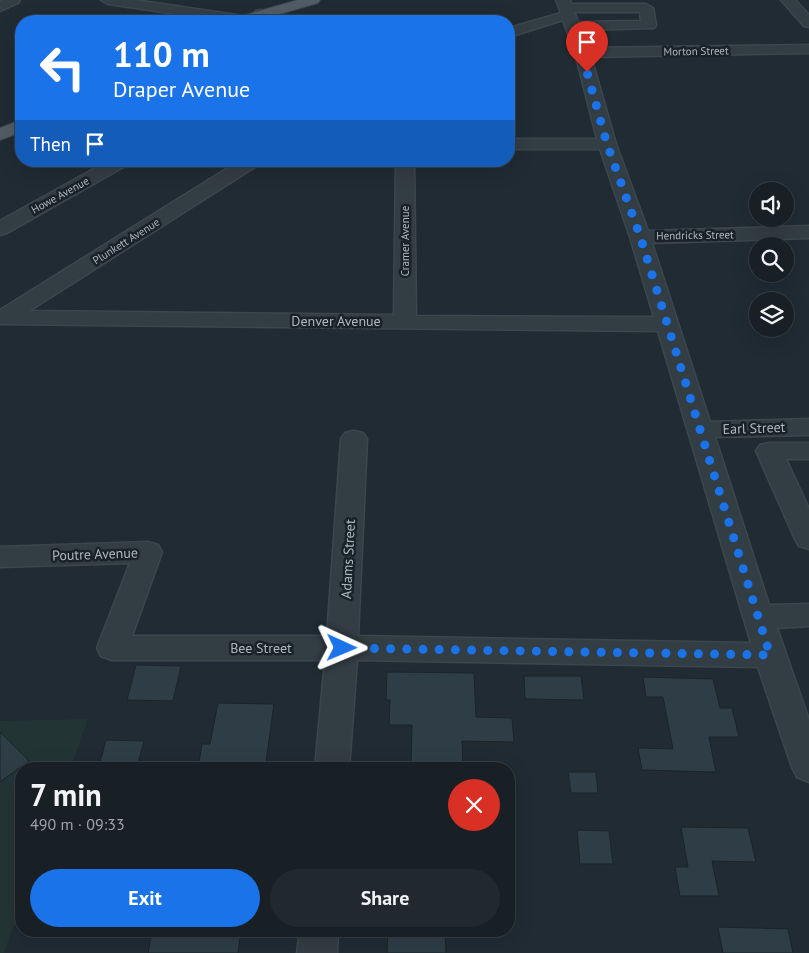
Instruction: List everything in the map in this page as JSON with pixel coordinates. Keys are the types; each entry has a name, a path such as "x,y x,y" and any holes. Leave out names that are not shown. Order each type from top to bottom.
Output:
{"main road":[{"path":"261,14 313,0"},
{"path":"0,135 15,128"}],"street":[{"path":"0,7 13,0"},
{"path":"108,0 204,15"},
{"path":"788,0 809,23"},
{"path":"515,31 567,12 644,4"},
{"path":"567,12 582,53 607,144 640,236 758,618 809,765"},
{"name":"Morton Street","path":"582,53 809,50"},
{"path":"515,144 607,144"},
{"name":"Howe Avenue","path":"0,229 110,167"},
{"name":"Plunkett Avenue","path":"3,318 242,167"},
{"name":"Cramer Avenue","path":"405,167 405,322"},
{"name":"Hendricks Street","path":"640,236 809,232"},
{"name":"Denver Avenue","path":"3,318 667,324"},
{"name":"Earl Street","path":"700,430 809,427"},
{"name":"Adams Street","path":"333,762 342,648 354,439"},
{"path":"809,451 769,451 809,539"},
{"name":"Poutre Avenue","path":"0,557 148,552 112,648"},
{"path":"758,618 809,615"},
{"name":"Bee Street","path":"112,648 342,648 770,655"},
{"path":"317,953 318,937"}],"green space":[{"path":"88,719 73,762 15,762 15,922 4,953 0,953 0,721"}],"building":[{"path":"136,665 181,666 173,701 127,700"},
{"path":"387,672 474,673 476,717 512,718 514,742 462,741 463,762 411,762 412,725 389,725 390,700 386,700"},
{"path":"524,676 581,676 584,700 525,699"},
{"path":"643,677 713,679 720,708 732,708 739,737 709,737 716,772 642,770 638,748 673,749 663,697 646,697"},
{"path":"218,703 274,704 266,762 199,762 202,744 210,744"},
{"path":"0,732 29,761 15,762 15,771 0,782"},
{"path":"106,740 144,741 138,762 100,762"},
{"path":"568,772 596,772 598,793 571,793"},
{"path":"681,827 748,828 756,862 712,861 719,896 680,896 675,867 688,867"},
{"path":"577,830 609,831 613,864 580,864"},
{"path":"718,927 788,929 793,953 723,953"},
{"path":"151,937 240,937 238,953 148,953"},
{"path":"388,937 445,937 446,953 387,953"}],"route":[{"path":"342,648 770,655 640,236 607,144 587,72"}]}
